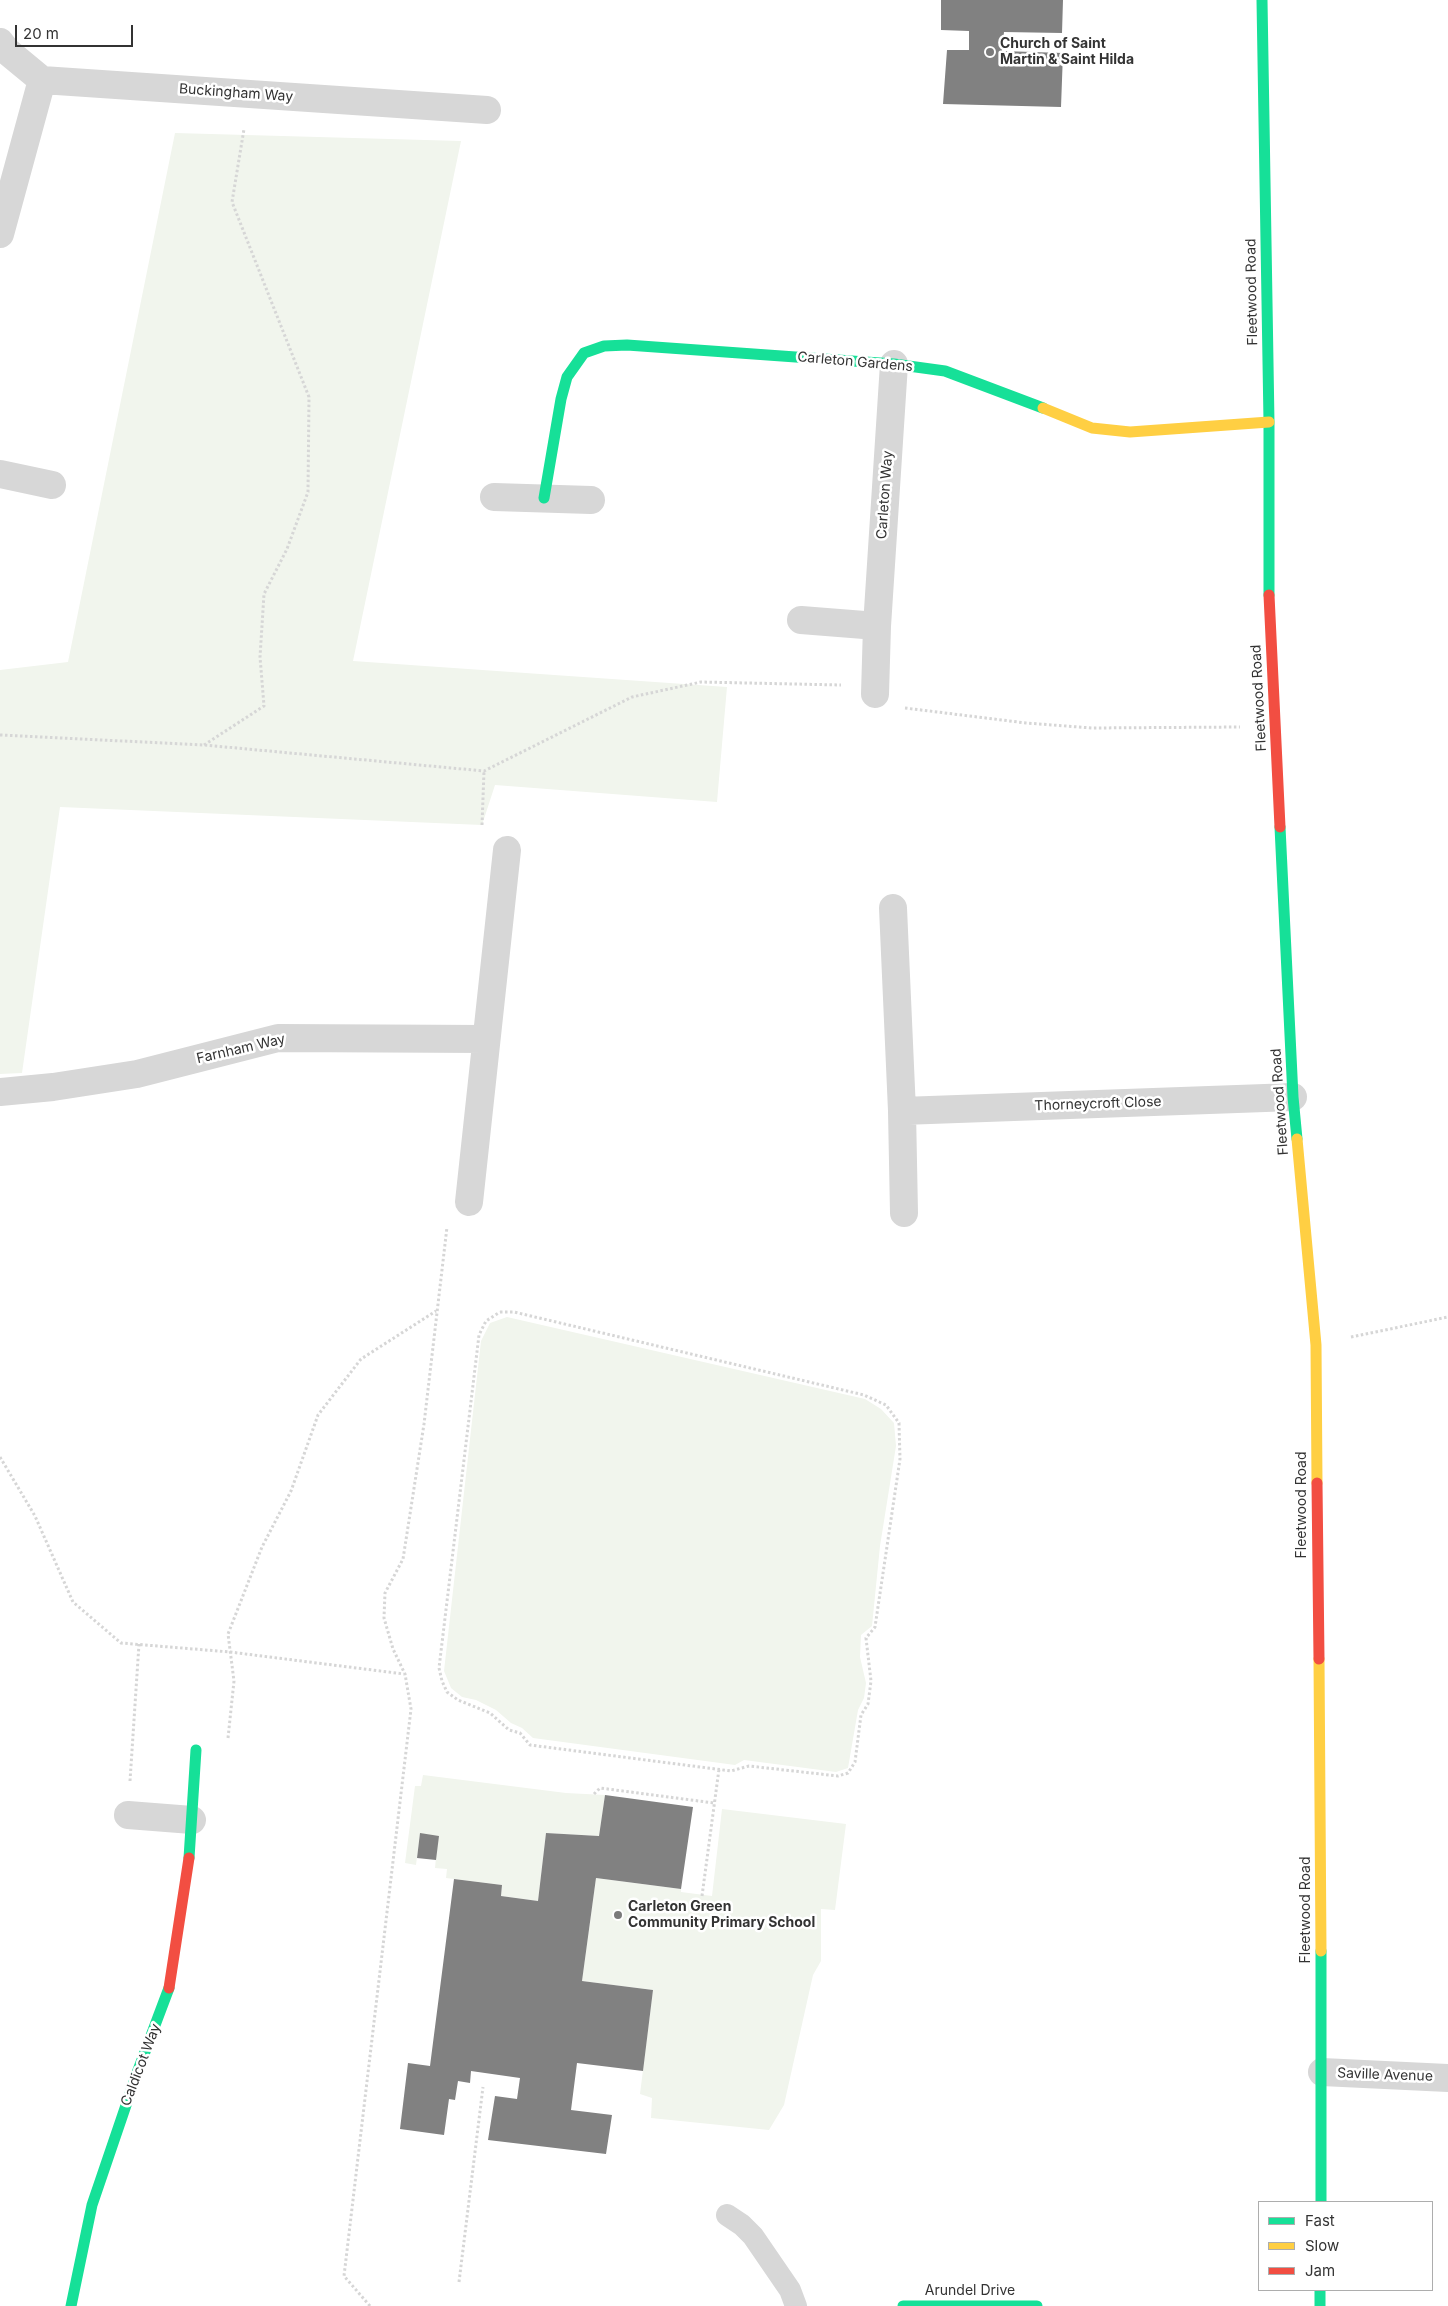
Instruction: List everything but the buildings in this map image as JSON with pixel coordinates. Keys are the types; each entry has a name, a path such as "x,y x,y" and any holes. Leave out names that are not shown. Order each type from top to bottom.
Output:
{"main road":[{"name":"Fleetwood Road","path":"1262,0 1269,422 1268,575 1293,1097 1316,1344 1322,2072 1321,2201"},
{"name":"Carleton Gardens","path":"544,498 561,399 567,377 584,353 604,346 627,345 894,364 945,371 1024,400 1092,428 1130,432 1269,422"},
{"name":"Caldicot Way","path":"71,2306 92,2205 137,2073 172,1979 188,1874 196,1750"},
{"path":"1320,2291 1320,2306"},
{"name":"Arundel Drive","path":"903,2306 1037,2306"}],"street":[{"path":"0,42 7,51 42,80 0,234"},
{"name":"Buckingham Way","path":"42,80 487,110"},
{"name":"Carleton Way","path":"875,690 876,626 894,364"},
{"path":"0,474 52,485"},
{"path":"494,497 591,500"},
{"path":"801,620 876,626"},
{"path":"469,1202 485,1039 507,850"},
{"path":"893,908 902,1112 904,1213"},
{"name":"Farnham Way","path":"0,1092 53,1087 138,1074 278,1038 485,1039"},
{"name":"Thorneycroft Close","path":"902,1112 1293,1097"},
{"path":"128,1815 192,1820"},
{"name":"Saville Avenue","path":"1322,2072 1448,2078"}],"lane":[{"path":"727,2214 753,2236 790,2290 796,2306"}],"path":[{"path":"204,745 264,706 260,657 264,594 287,548 308,492 309,397 232,202 249,94"},
{"path":"0,735 204,745 484,771 632,697 701,682 875,690 899,707 1026,723 1092,728 1275,727"},
{"path":"370,2306 344,2276 411,1709 405,1674 393,1648 384,1618 385,1593 403,1559 424,1424 448,1214 469,1202"},
{"path":"196,1750 226,1755 234,1681 228,1634 262,1547 291,1491 318,1415 361,1359 437,1311"},
{"path":"500,1312 514,1312 864,1395 886,1405 898,1423 900,1459 875,1627 866,1638 871,1681 868,1704 861,1715 855,1762 848,1773 838,1776 749,1766 731,1771 719,1769 530,1744 520,1734 509,1730 490,1713 458,1700 447,1692 439,1668 480,1335 486,1320 500,1312"},
{"path":"1316,1344 1448,1317"},
{"path":"0,1457 35,1516 73,1602 121,1643 230,1652 405,1674"},
{"path":"128,1815 138,1644"},
{"path":"702,1896 719,1769"},
{"path":"594,1794 600,1788 714,1803"},
{"path":"459,2282 483,2087"}],"shaded area":[{"path":"175,133 461,141 353,661 727,687 717,802 495,785 482,825 60,807 22,1073 0,1074 0,670 68,662"},
{"path":"507,1317 865,1399 881,1409 894,1423 896,1446 880,1546 872,1626 861,1635 860,1657 866,1683 864,1698 858,1710 848,1768 836,1772 744,1760 735,1765 533,1738 496,1710 476,1700 462,1697 451,1688 444,1671 481,1341 490,1323"},
{"path":"423,1775 566,1793 605,1795 599,1836 546,1833 538,1901 501,1896 502,1885 446,1878 447,1869 435,1868 438,1836 420,1834 416,1865 405,1863 415,1786 421,1786"},
{"path":"722,1809 846,1824 835,1910 821,1909 821,1961 813,1975 784,2105 769,2130 651,2118 652,2098 640,2094 653,1990 582,1981 596,1878 681,1889 681,1892 712,1896"}],"traffic: fast":[{"path":"1262,0 1269,422 1269,595"},
{"path":"544,498 561,399 567,377 584,353 604,346 627,345 894,364 945,371 1043,408"},
{"path":"1280,827 1293,1097 1297,1139"},
{"path":"189,1858 196,1750"},
{"path":"1321,1951 1321,2201"},
{"path":"71,2306 92,2205 137,2073 169,1988"},
{"path":"1320,2291 1320,2306"},
{"path":"903,2306 1037,2306"}],"traffic: slow":[{"path":"1043,408 1092,428 1130,432 1269,422"},
{"path":"1297,1139 1316,1345 1317,1483"},
{"path":"1319,1659 1321,1951"}],"traffic: jam":[{"path":"1269,595 1280,827"},
{"path":"1317,1483 1319,1659"},
{"path":"169,1988 189,1858"}],"place":[{"name":"Church of Saint Martin & Saint Hilda","path":"990,52"},
{"name":"Carleton Green Community Primary School","path":"618,1915"}]}
